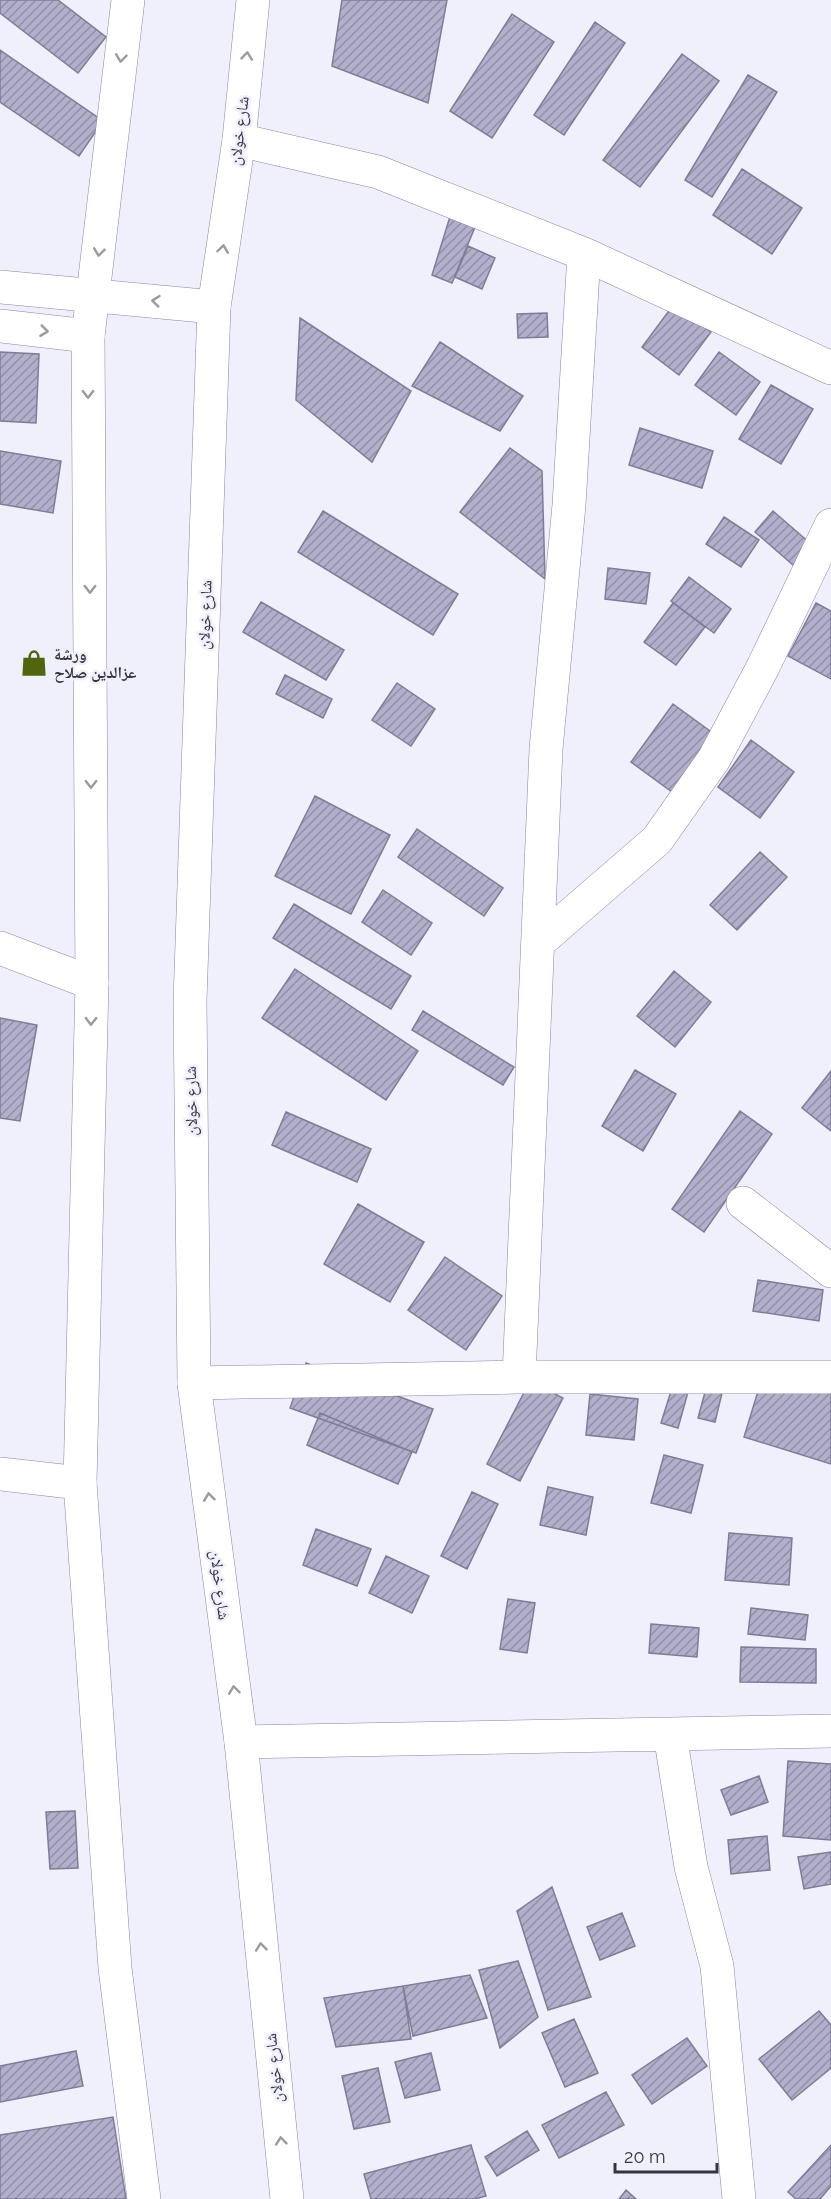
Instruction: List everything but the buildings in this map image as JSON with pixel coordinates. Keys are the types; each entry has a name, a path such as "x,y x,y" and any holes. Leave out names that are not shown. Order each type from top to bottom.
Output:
{"street":[{"path":"128,0 88,336 92,983 80,1483 115,1968 144,2199"},
{"name":"شارع خولان","path":"253,0 239,140 214,307 190,1001 194,1383 241,1742 287,2199"},
{"path":"239,140 378,172 584,254 831,368"},
{"path":"519,1377 546,749 569,505 584,254"},
{"path":"0,287 214,307"},
{"path":"0,326 88,336"},
{"path":"538,943 657,840 714,759 763,667 831,525"},
{"path":"0,948 92,983"},
{"path":"743,1203 831,1271"},
{"path":"194,1383 519,1377 831,1377"},
{"path":"0,1474 80,1483"},
{"path":"241,1742 831,1731"},
{"path":"670,1734 691,1868 717,1966 739,2199"}],"place":[{"name":"ورشة عزالدين صلاح","path":"34,663"}]}
